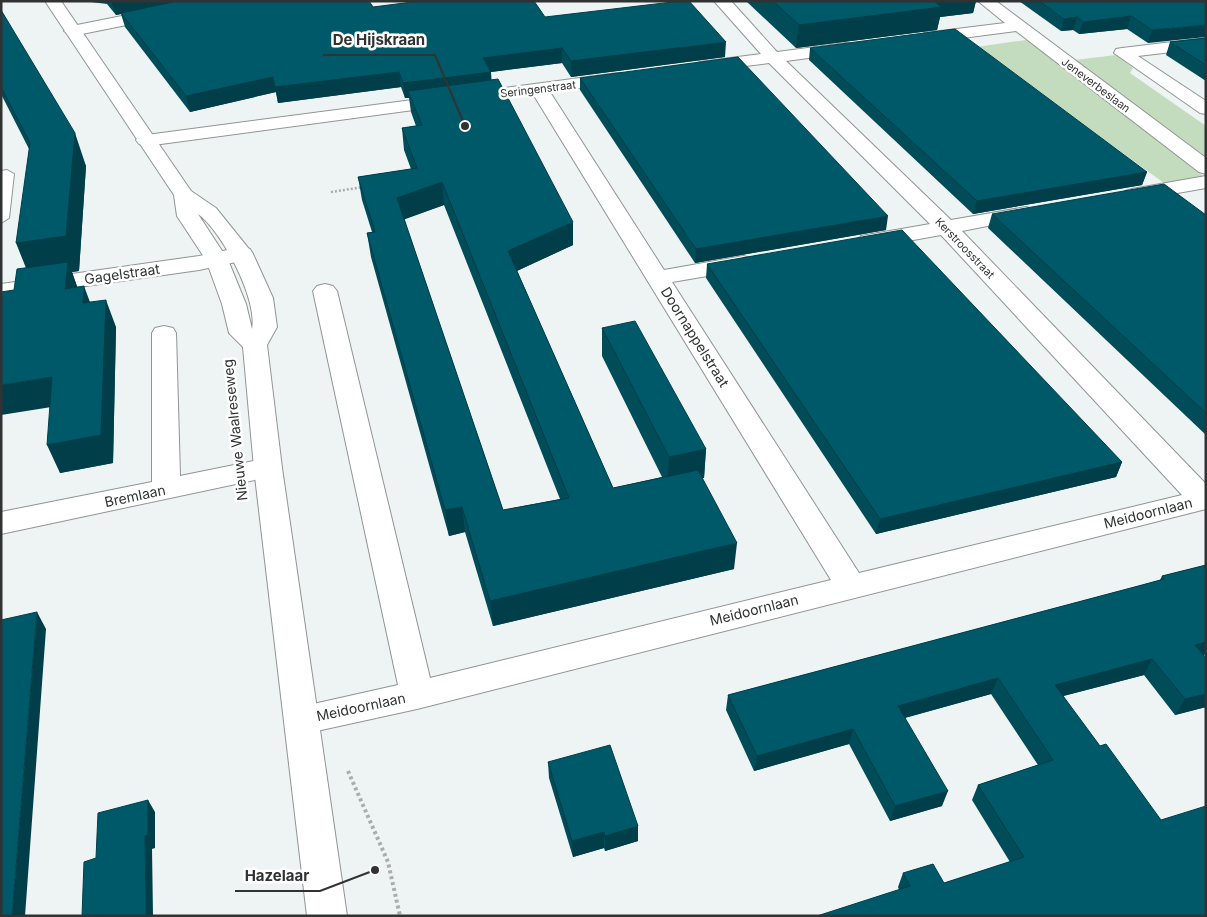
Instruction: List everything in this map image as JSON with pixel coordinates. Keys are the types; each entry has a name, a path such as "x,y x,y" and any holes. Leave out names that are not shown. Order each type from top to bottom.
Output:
{"street":[{"name":"Nieuwe Waalreseweg","path":"52,1 184,195 209,212 242,254 261,298 265,327 255,345 268,468 303,719 327,916"},
{"path":"72,31 221,1"},
{"name":"Kerstroosstraat","path":"722,1 773,58 946,227 1204,499"},
{"name":"Jeneverbeslaan","path":"986,1 1206,168"},
{"path":"911,40 1019,26"},
{"path":"1206,43 1122,53 1206,109"},
{"path":"686,69 862,46"},
{"name":"Seringenstraat","path":"146,140 637,76"},
{"name":"Doornappelstraat","path":"539,89 850,585"},
{"path":"1110,199 1206,182"},
{"name":"Nieuwe Waalreseweg","path":"184,195 188,216 217,260 234,304 241,333 255,345"},
{"path":"850,244 1042,211"},
{"name":"Gagelstraat","path":"1,291 217,260 242,254"},
{"path":"658,278 764,260"},
{"path":"325,291 417,695"},
{"path":"164,333 166,490"},
{"name":"Bremlaan","path":"1,523 268,468"},
{"name":"Meidoornlaan","path":"303,719 417,695 850,585 1204,499"}],"lane":[{"path":"1,175 6,174 1,218"}],"path":[{"path":"331,192 369,186"}],"green space":[{"path":"1026,40 1097,92 1203,176 1164,183 976,47"},
{"path":"1116,55 1133,68 1130,73 1206,126 1206,157 1075,60"}],"building":[{"path":"178,1 369,1 373,7 420,1 534,1 545,17 689,1 726,42 571,61 562,48 483,58 491,72 403,83 399,72 275,87 273,77 186,96 121,13"},
{"path":"773,1 934,1 942,7 799,25"},
{"path":"1039,1 1206,1 1206,25 1152,30 1131,16 1083,22 1077,17 1064,19"},
{"path":"1,10 75,133 66,236 16,243 30,143 1,87"},
{"path":"955,29 1147,172 977,201 810,48"},
{"path":"1206,38 1206,65 1170,42"},
{"path":"738,57 888,216 696,249 580,78"},
{"path":"498,79 573,222 508,251 613,488 698,470 737,543 490,601 462,507 445,510 367,233 375,232 358,177 417,168 402,128 422,125 408,91","holes":["442,182 569,498 503,510 397,198"]},
{"path":"1164,184 1206,215 1206,413 992,214"},
{"path":"902,230 1122,462 880,519 707,264"},
{"path":"68,262 65,289 84,286 83,303 106,300 101,435 47,445 52,377 1,385 1,292 14,290 17,269"},
{"path":"635,321 706,449 669,457 602,328"},
{"path":"1206,565 1206,642 1195,645 1206,658 1206,694 1185,699 1152,659 1055,685 1100,746 1106,744 1161,820 1206,806 1206,916 817,916 910,886 903,873 933,864 944,883 1024,857 978,785 1053,760 998,678 898,706 948,791 895,806 853,729 757,756 728,695 1142,585 1164,579 1162,576"},
{"path":"37,612 12,916 1,916 1,620"},
{"path":"610,745 638,826 605,836 604,832 572,841 548,762"},
{"path":"148,800 148,835 145,836 146,916 82,916 84,862 96,858 98,813"}],"place":[{"name":"De Hijskraan","path":"465,126"},
{"name":"Hazelaar","path":"375,870"}]}
